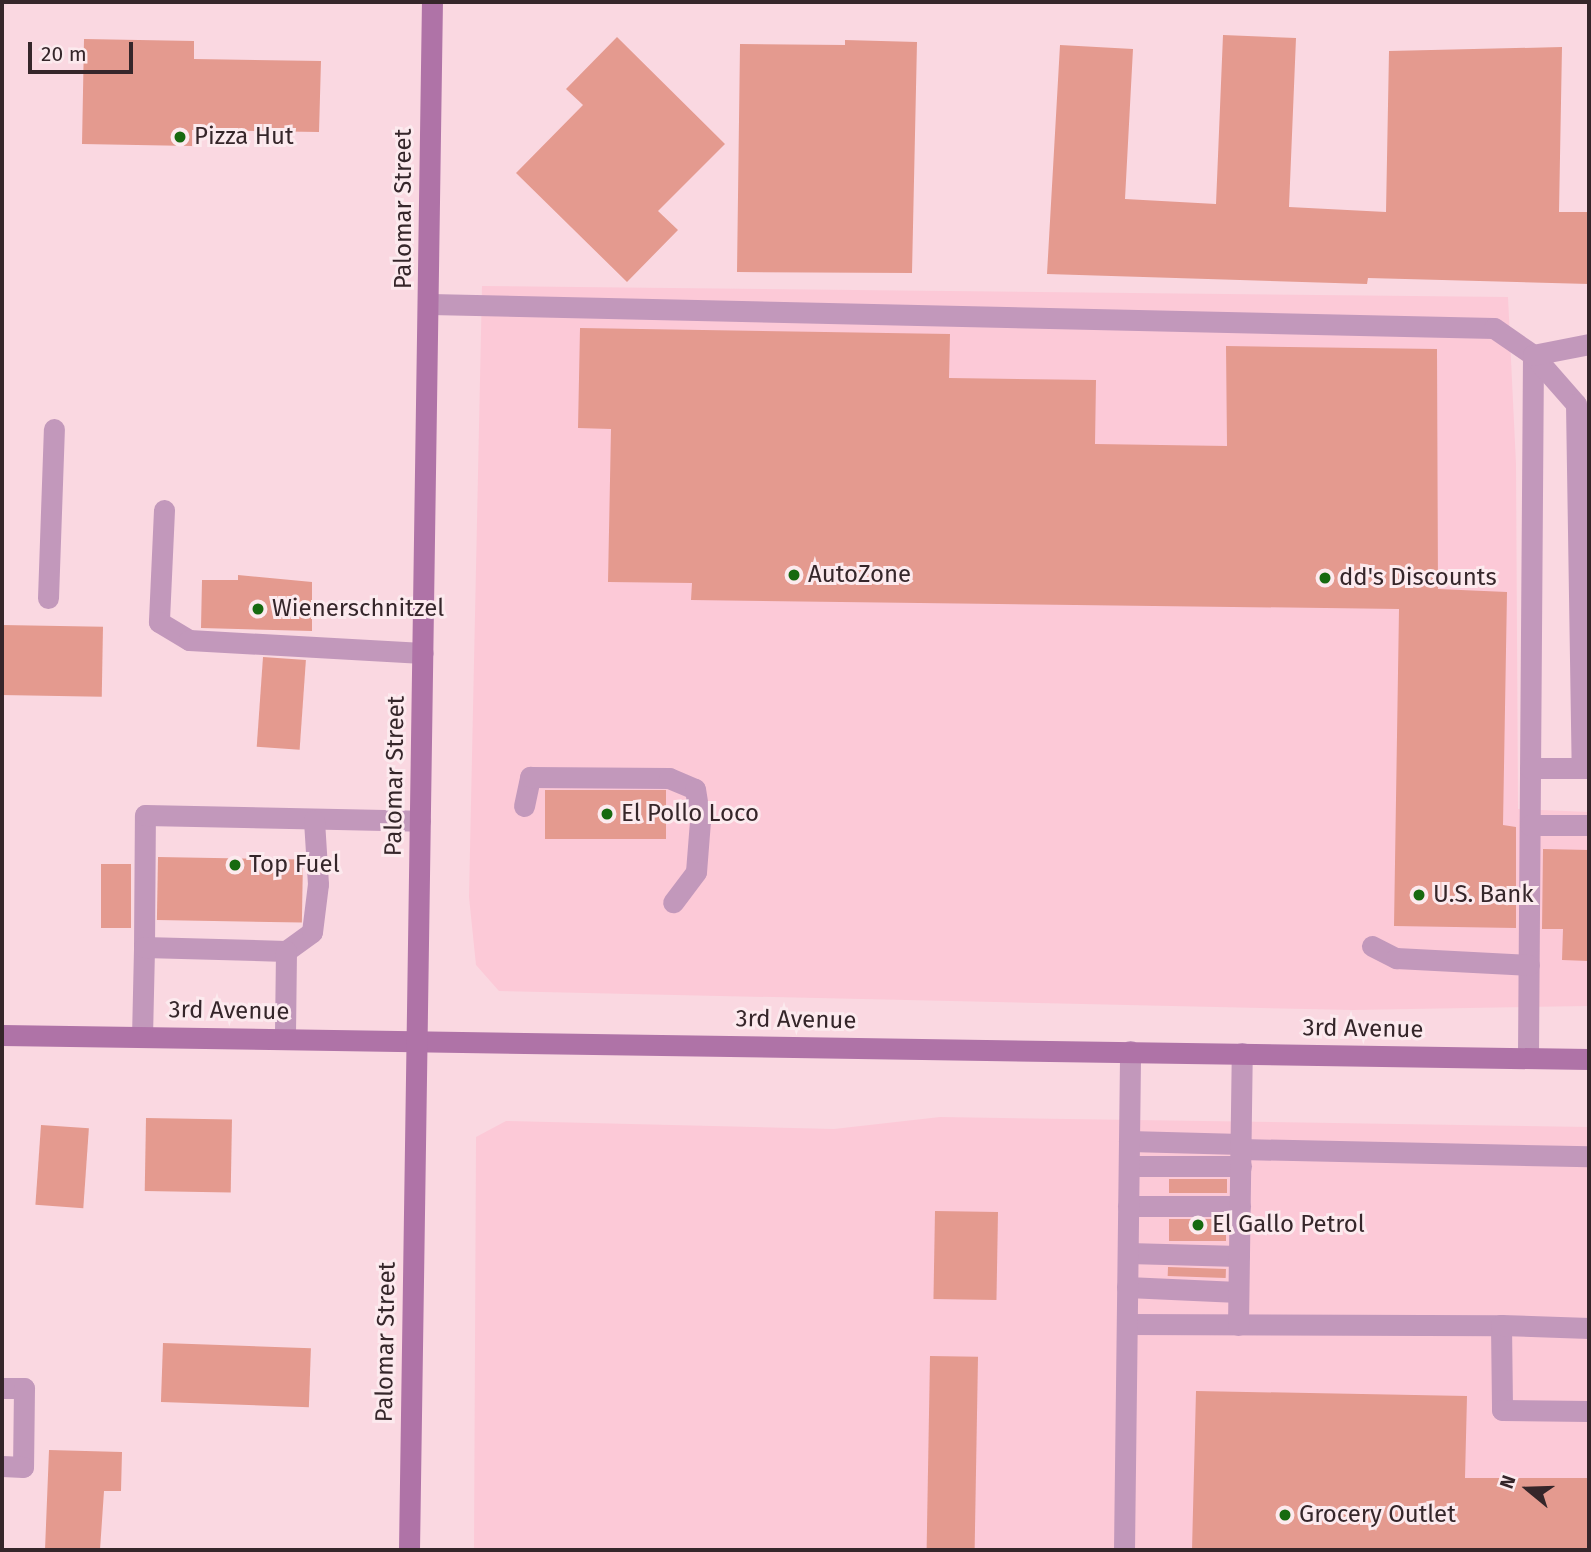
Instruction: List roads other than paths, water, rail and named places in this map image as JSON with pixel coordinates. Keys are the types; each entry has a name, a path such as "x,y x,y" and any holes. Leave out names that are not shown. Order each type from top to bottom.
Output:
{"main road":[{"name":"Palomar Street","path":"409,1550 430,304 432,2"},
{"name":"3rd Avenue","path":"2,1035 1589,1059"}],"lane":[{"path":"430,304 1494,328 1533,355 1576,404 1586,768 1530,768"},
{"path":"1533,355 1589,344"},
{"path":"1528,1058 1533,355"},
{"path":"48,598 54,429"},
{"path":"164,510 159,622 189,640 423,653"},
{"path":"524,806 530,777 669,778 695,789 700,821 696,872 673,902"},
{"path":"142,1037 145,815 420,821"},
{"path":"144,947 286,951 312,932 318,884 314,820"},
{"path":"1530,825 1589,825"},
{"path":"1372,946 1396,958 1529,965"},
{"path":"285,1038 286,951"},
{"path":"1124,1550 1130,1051"},
{"path":"1238,1325 1242,1053"},
{"path":"1129,1141 1241,1153 1589,1156"},
{"path":"1129,1166 1241,1153"},
{"path":"1128,1206 1240,1206"},
{"path":"1128,1254 1239,1256"},
{"path":"1127,1287 1238,1292"},
{"path":"1127,1324 1501,1325 1589,1328"},
{"path":"1501,1325 1502,1410 1589,1411"},
{"path":"2,1388 24,1388 24,1420 23,1467 2,1466"}],"place":[{"name":"Pizza Hut","path":"180,137"},
{"name":"AutoZone","path":"794,575"},
{"name":"dd's Discounts","path":"1325,578"},
{"name":"Wienerschnitzel","path":"258,609"},
{"name":"El Pollo Loco","path":"607,814"},
{"name":"Top Fuel","path":"235,865"},
{"name":"U.S. Bank","path":"1419,895"},
{"name":"El Gallo Petrol","path":"1198,1225"},
{"name":"Grocery Outlet","path":"1285,1515"}]}
